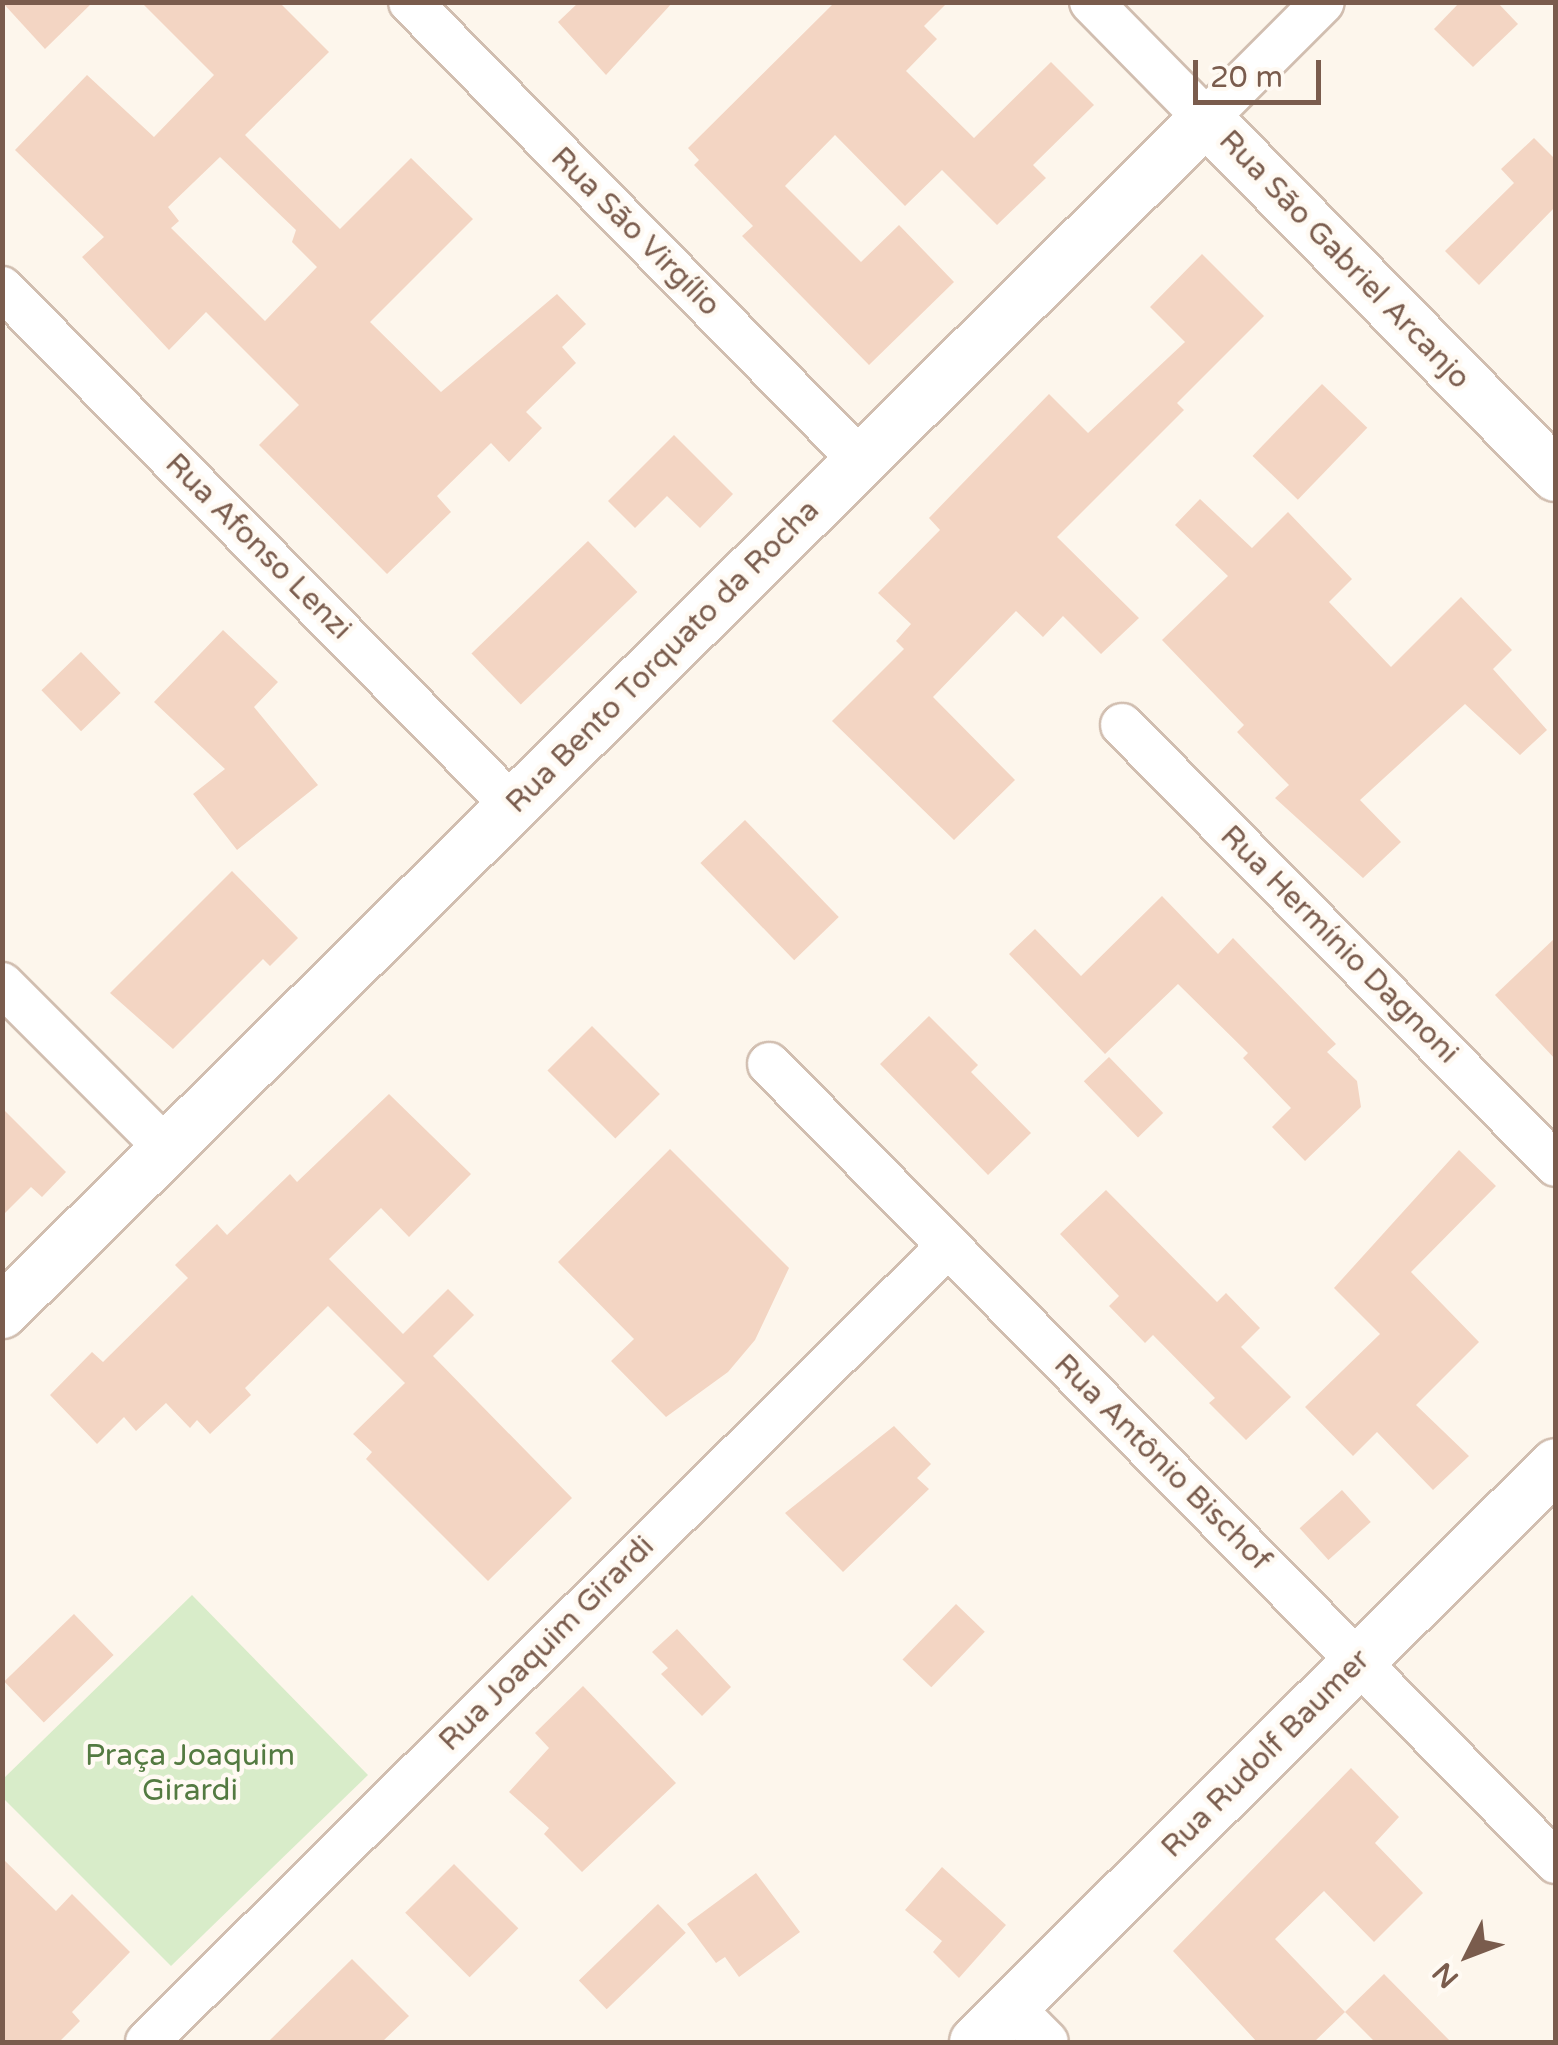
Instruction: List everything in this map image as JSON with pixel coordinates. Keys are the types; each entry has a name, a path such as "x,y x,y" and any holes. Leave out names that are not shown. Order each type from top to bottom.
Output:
{"street":[{"name":"Rua São Virgílio","path":"410,2 861,461"},
{"name":"Rua São Gabriel Arcanjo","path":"1091,2 1556,475"},
{"name":"Rua Bento Torquato da Rocha","path":"2,1312 1323,2"},
{"name":"Rua Afonso Lenzi","path":"2,288 513,806"},
{"name":"Rua Hermínio Dagnoni","path":"1122,725 1556,1165"},
{"path":"2,984 167,1149"},
{"name":"Rua Antônio Bischof","path":"769,1064 1556,1862"},
{"name":"Rua Joaquim Girardi","path":"147,2042 948,1246"},
{"name":"Rua Rudolf Baumer","path":"1012,2031 1358,1662 1556,1465"}],"green space":[{"name":"Praça Joaquim Girardi","path":"192,1595 368,1775 171,1966 3,1798 3,1779"}],"building":[{"path":"2,2 93,2 45,49"},
{"path":"141,2 279,2 329,52 245,135 340,229 411,158 473,219 370,322 441,392 557,294 586,324 562,347 576,363 526,412 542,428 509,462 491,443 437,496 451,512 387,574 259,445 299,405 206,312 169,350 82,257 104,237 15,150 87,75 154,137 214,75","holes":["220,157 296,230 292,242 317,267 265,321 171,228 179,221 168,207"]},
{"path":"579,2 673,2 606,75 558,22"},
{"path":"835,2 948,2 924,26 937,39 906,71 974,138 1051,62 1094,105 1033,165 1046,178 997,225 942,170 905,206 835,135 785,186 861,262 899,225 954,282 869,365 742,236 753,226 694,165 699,160 688,148"},
{"path":"1460,2 1497,2 1518,24 1473,67 1434,29"},
{"path":"1534,138 1556,160 1556,206 1479,285 1445,251 1514,183 1501,169"},
{"path":"1202,254 1264,316 1177,403 1184,410 1057,537 1139,618 1101,654 1063,616 1043,637 1016,611 933,697 1015,780 954,840 832,721 904,649 896,641 911,624 878,593 940,530 929,518 1049,394 1088,433 1185,342 1150,307"},
{"path":"1322,384 1367,428 1298,500 1253,456"},
{"path":"674,435 733,494 700,528 667,496 635,528 608,501"},
{"path":"1200,499 1252,548 1288,512 1352,579 1329,602 1391,667 1461,597 1512,650 1493,669 1547,730 1520,755 1465,704 1360,800 1401,842 1363,878 1275,798 1289,785 1237,732 1244,725 1162,640 1228,576 1175,525"},
{"path":"588,541 637,592 521,705 471,654"},
{"path":"223,630 278,682 254,707 318,785 237,850 193,794 225,769 154,702"},
{"path":"81,652 121,693 81,731 41,690"},
{"path":"745,820 839,917 794,960 700,863"},
{"path":"232,871 298,938 270,966 263,959 173,1049 110,993"},
{"path":"1162,896 1218,954 1233,938 1336,1044 1327,1052 1357,1081 1361,1107 1305,1161 1272,1127 1291,1108 1243,1058 1248,1053 1178,984 1105,1054 1009,954 1035,929 1081,976"},
{"path":"1556,937 1556,1060 1495,995"},
{"path":"929,1016 978,1065 971,1072 1031,1133 988,1175 880,1064"},
{"path":"592,1026 660,1094 615,1138 547,1071"},
{"path":"1109,1057 1163,1113 1138,1137 1084,1081"},
{"path":"389,1094 471,1174 409,1237 381,1208 329,1259 403,1334 448,1289 474,1315 433,1356 572,1498 488,1581 366,1459 372,1452 353,1434 405,1383 328,1306 245,1388 251,1395 210,1434 197,1420 190,1428 166,1403 136,1431 124,1417 97,1444 50,1395 92,1352 103,1362 188,1278 175,1265 217,1224 227,1235 290,1174 297,1182"},
{"path":"2,1108 66,1172 42,1197 31,1187 2,1216"},
{"path":"670,1149 789,1268 755,1340 728,1372 666,1417 611,1361 634,1339 558,1262"},
{"path":"1459,1150 1496,1186 1411,1272 1479,1342 1416,1405 1469,1456 1433,1490 1377,1432 1353,1456 1305,1407 1380,1334 1334,1288"},
{"path":"1106,1190 1217,1302 1226,1293 1260,1328 1241,1347 1291,1397 1246,1440 1209,1403 1215,1398 1153,1335 1145,1343 1109,1306 1119,1296 1060,1234"},
{"path":"894,1426 931,1464 917,1478 929,1489 843,1572 785,1513"},
{"path":"1342,1490 1371,1522 1328,1560 1300,1528"},
{"path":"956,1604 985,1632 931,1687 903,1659"},
{"path":"74,1614 114,1655 44,1722 4,1681"},
{"path":"677,1629 731,1687 702,1716 661,1674 668,1668 652,1652"},
{"path":"583,1686 676,1783 582,1872 544,1834 549,1828 509,1792 549,1748 535,1733"},
{"path":"1351,1768 1399,1817 1375,1843 1423,1893 1374,1942 1324,1891 1275,1939 1345,2012 1314,2042 1257,2042 1173,1951"},
{"path":"2,1858 56,1911 72,1894 130,1952 72,2012 80,2021 59,2042 2,2042"},
{"path":"454,1864 518,1928 470,1977 405,1913"},
{"path":"942,1867 1006,1925 959,1978 933,1952 942,1941 905,1910"},
{"path":"756,1873 800,1932 739,1977 725,1957 716,1963 687,1924"},
{"path":"658,1904 686,1933 607,2009 579,1980"},
{"path":"352,1959 409,2016 382,2042 268,2042"},
{"path":"1384,1974 1451,2042 1375,2042 1345,2012"}]}
